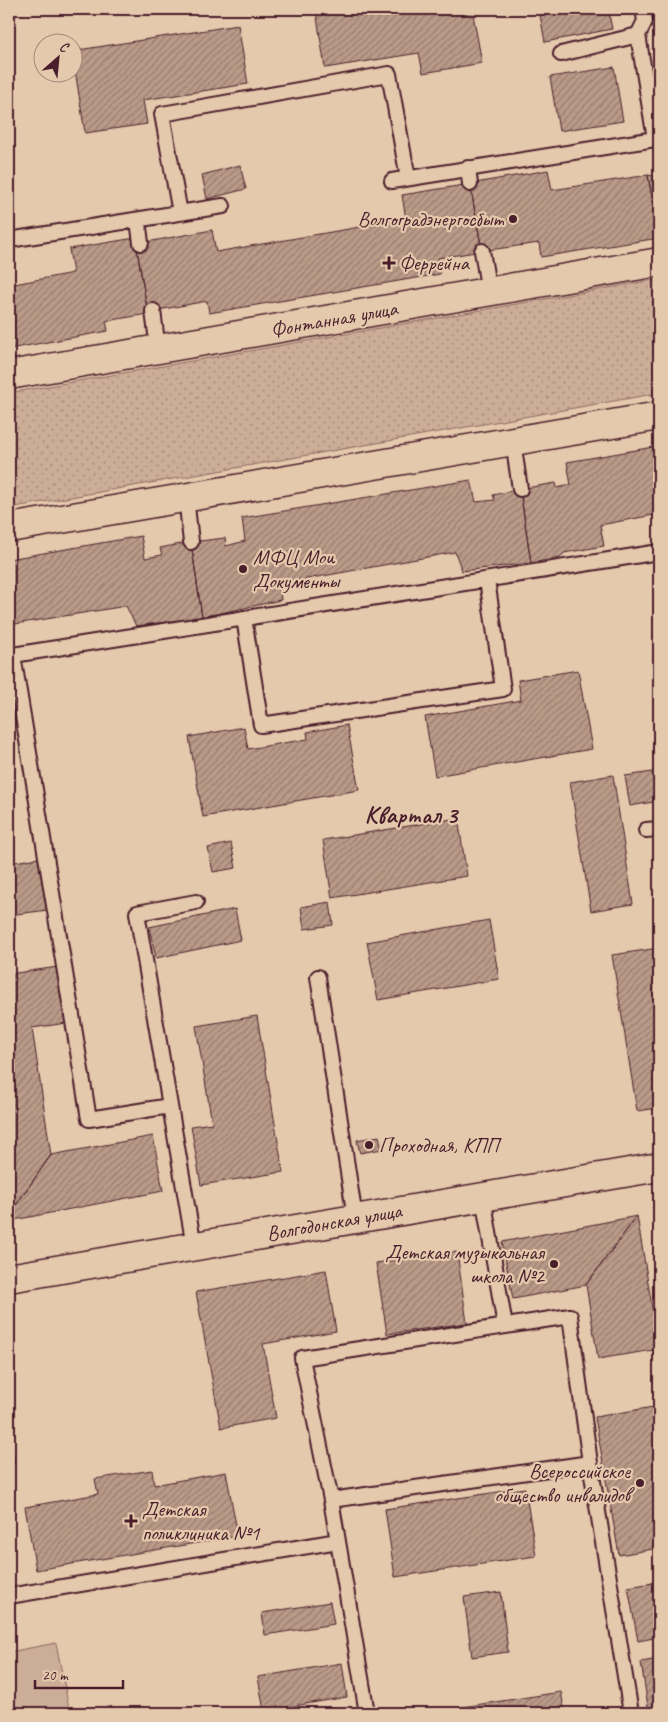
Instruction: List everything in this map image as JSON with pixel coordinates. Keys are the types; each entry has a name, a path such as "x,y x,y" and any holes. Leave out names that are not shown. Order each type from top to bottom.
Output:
{"street":[{"name":"Фонтанная улица","path":"9,375 659,262"},
{"path":"9,528 659,416"},
{"name":"Волгодонская улица","path":"9,1278 659,1167"}],"lane":[{"path":"392,181 655,139 638,35 646,21 644,9"},
{"path":"561,54 638,35"},
{"path":"180,213 162,114 389,74 408,178"},
{"path":"468,168 470,184"},
{"path":"9,240 223,206"},
{"path":"138,220 141,243"},
{"path":"482,251 489,292"},
{"path":"153,310 158,349"},
{"path":"513,441 520,489"},
{"path":"186,497 191,542"},
{"path":"170,1106 89,1119 13,655 202,621 244,618 487,580 532,567 659,552"},
{"path":"244,618 261,725 503,689 487,580"},
{"path":"194,1246 137,913 196,902"},
{"path":"318,977 355,1218"},
{"path":"483,1196 505,1326"},
{"path":"367,1713 331,1500 302,1358 570,1316 590,1463 631,1713"},
{"path":"331,1500 590,1463"},
{"path":"9,1596 338,1541"}],"shaded area":[{"path":"659,279 659,393 9,508 9,393"},
{"path":"56,1643 70,1713 9,1713 9,1652"}],"building":[{"path":"328,9 472,9 482,63 423,73 419,53 325,68 316,11"},
{"path":"571,9 608,9 612,29 545,42 540,15"},
{"path":"238,25 248,84 143,100 147,124 85,133 77,82 82,82 82,49"},
{"path":"614,67 623,121 559,131 550,77"},
{"path":"240,165 246,189 207,199 202,175"},
{"path":"548,170 552,190 648,175 659,238 541,257 539,243 482,251 470,184"},
{"path":"648,175 659,177 659,238"},
{"path":"470,184 482,251 438,258 440,274 209,313 207,301 153,311 148,314 135,238 141,243 212,230 216,252 406,219 402,195"},
{"path":"135,238 148,314 106,321 108,331 9,349 9,285 73,273 69,249"},
{"path":"659,446 659,514 600,525 604,546 564,553 560,558 531,563 520,489 556,483 557,488 571,485 567,462"},
{"path":"471,480 476,502 495,500 493,495 520,489 531,563 462,571 455,552 279,584 281,600 202,617 191,542 225,538 226,546 245,541 242,518"},
{"path":"141,536 145,558 162,555 160,548 191,542 202,617 136,626 126,606 9,625 9,559"},
{"path":"578,670 592,749 435,776 425,717 521,700 518,680"},
{"path":"347,725 359,790 203,817 189,737 244,727 248,749 308,739 307,732"},
{"path":"659,771 659,801 630,806 625,776"},
{"path":"613,775 633,904 591,911 570,782"},
{"path":"458,818 467,876 332,898 323,840"},
{"path":"231,843 236,868 213,872 208,848"},
{"path":"38,858 48,910 9,915 9,863"},
{"path":"330,902 333,925 304,929 301,907"},
{"path":"235,909 241,940 156,958 149,927"},
{"path":"489,920 499,979 378,1000 367,942"},
{"path":"659,948 659,1108 637,1111 612,955"},
{"path":"58,967 67,1023 32,1028 51,1155 9,1215 9,974"},
{"path":"257,1016 283,1172 201,1185 191,1126 212,1123 196,1026"},
{"path":"153,1136 163,1191 9,1221 9,1215 51,1155"},
{"name":"Проходная, КПП","path":"379,1136 382,1149 360,1153 357,1140"},
{"path":"637,1216 659,1349 598,1359 586,1285"},
{"name":"Детская музыкальная школа №2","path":"637,1216 586,1285 513,1299 502,1242"},
{"path":"457,1252 467,1323 387,1334 376,1263"},
{"path":"326,1270 336,1331 263,1344 276,1418 221,1428 196,1292"},
{"path":"659,1406 659,1548 619,1555 595,1417"},
{"path":"9,1429 15,1463 9,1464"},
{"name":"Детская поликлиника №1","path":"152,1470 154,1485 226,1472 238,1536 36,1570 25,1507 98,1494 95,1479"},
{"path":"525,1488 536,1556 395,1577 385,1509"},
{"path":"659,1582 659,1637 638,1641 628,1587"},
{"path":"501,1592 508,1652 472,1657 464,1597"},
{"path":"330,1602 334,1624 265,1635 262,1613"},
{"path":"659,1659 659,1713 649,1713 641,1662"},
{"path":"342,1663 347,1697 264,1711 258,1677"},
{"path":"561,1692 565,1713 423,1713"}],"place":[{"name":"Волгоградэнергосбыт","path":"513,219"},
{"name":"Феррейна","path":"389,263"},
{"name":"МФЦ Мои Документы","path":"243,569"},
{"name":"Проходная, КПП","path":"369,1145"},
{"name":"Детская музыкальная школа №2","path":"554,1264"},
{"name":"Всероссийское общество инвалидов","path":"640,1483"},
{"name":"Детская поликлиника №1","path":"131,1521"}],"district":[{"name":"Квартал 3","path":"411,815"}]}
